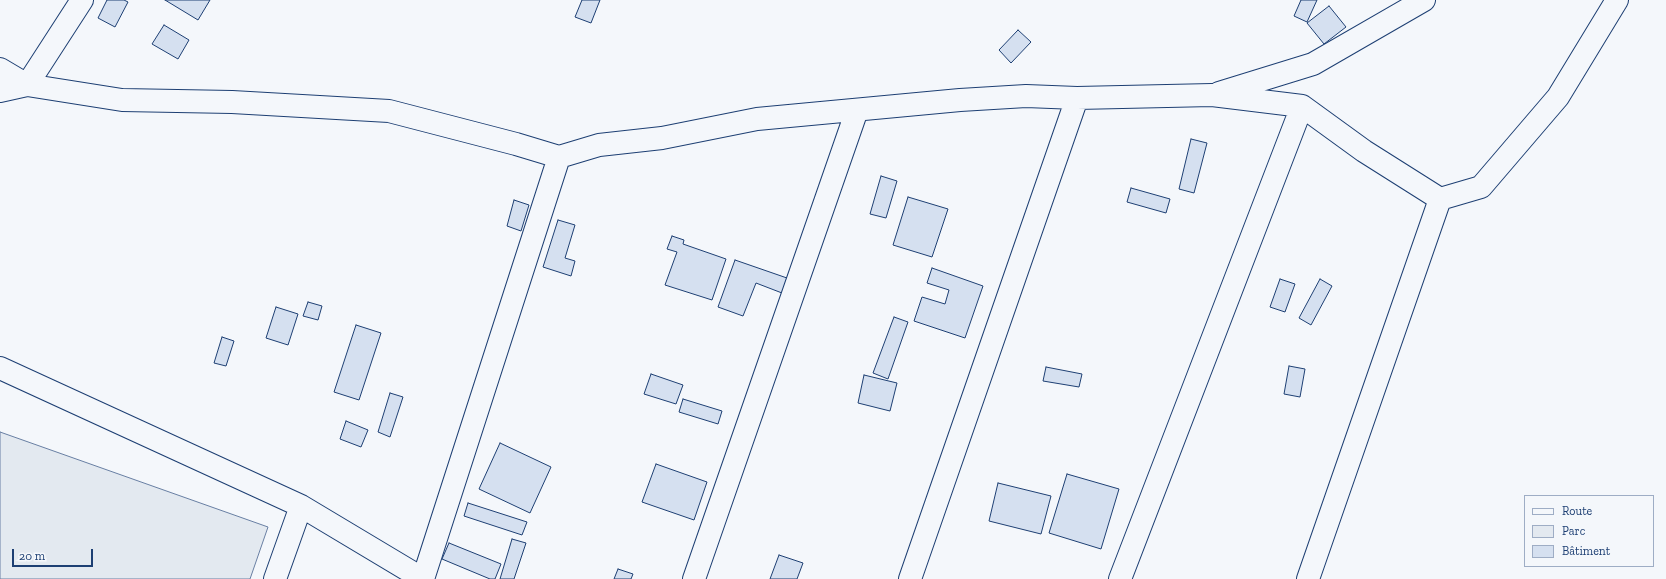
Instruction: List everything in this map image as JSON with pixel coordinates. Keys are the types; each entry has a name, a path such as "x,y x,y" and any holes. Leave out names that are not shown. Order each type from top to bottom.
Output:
{"street":[{"path":"27,85 82,0"},
{"path":"1212,95 1314,64 1424,0"},
{"path":"0,90 27,85 122,100 232,102 390,111 516,144 559,157 599,145 662,138 757,119 1018,96 1078,98 1212,95 1302,106 1364,151 1440,199 1481,187 1558,97 1617,0"},
{"path":"0,69 27,85"},
{"path":"910,579 1078,98"},
{"path":"1120,579 1302,106"},
{"path":"694,579 858,110"},
{"path":"0,368 302,506 423,579 559,157"},
{"path":"1308,579 1440,199"},
{"path":"275,579 302,506"}],"green space":[{"path":"0,432 268,527 250,579 0,579"}],"building":[{"path":"107,0 124,0 128,2 115,27 98,18"},
{"path":"165,0 210,0 198,20"},
{"path":"582,0 600,0 591,23 575,17"},
{"path":"1301,0 1317,0 1307,22 1294,16"},
{"path":"1329,6 1346,27 1324,44 1307,23"},
{"path":"164,25 189,40 178,59 152,44"},
{"path":"1018,30 1031,42 1011,63 999,50"},
{"path":"1191,139 1207,143 1194,193 1179,189"},
{"path":"881,176 897,181 886,218 870,214"},
{"path":"1131,188 1170,199 1166,213 1127,202"},
{"path":"908,197 948,209 932,257 893,245"},
{"path":"514,200 529,205 521,231 507,226"},
{"path":"558,220 575,225 565,258 575,261 571,276 543,267"},
{"path":"672,236 684,240 683,244 726,259 712,300 665,285 677,252 667,249"},
{"path":"735,260 787,278 782,293 756,283 743,316 718,307"},
{"path":"932,268 983,286 965,338 914,321 922,297 945,304 949,290 927,283"},
{"path":"1280,279 1295,284 1285,312 1270,307"},
{"path":"1320,279 1332,286 1311,325 1299,318"},
{"path":"308,302 322,306 318,320 303,316"},
{"path":"276,307 298,314 288,345 266,338"},
{"path":"894,317 908,322 888,379 873,373"},
{"path":"356,325 381,333 359,400 334,392"},
{"path":"222,337 234,341 226,366 214,363"},
{"path":"1289,366 1305,369 1300,397 1284,394"},
{"path":"1046,367 1082,374 1079,387 1043,381"},
{"path":"651,374 683,385 676,404 644,394"},
{"path":"864,375 897,383 890,411 858,403"},
{"path":"390,393 403,397 390,437 378,432"},
{"path":"683,399 722,411 718,424 679,412"},
{"path":"346,421 368,430 361,447 340,439"},
{"path":"500,443 551,467 530,513 479,489"},
{"path":"656,464 707,482 694,520 642,502"},
{"path":"1067,474 1119,489 1101,549 1049,533"},
{"path":"998,483 1051,496 1041,534 989,521"},
{"path":"468,503 527,522 522,535 464,516"},
{"path":"512,539 526,543 514,579 500,579"},
{"path":"449,543 501,564 495,579 490,579 442,559"},
{"path":"779,555 803,563 797,579 770,579"},
{"path":"618,569 633,574 631,579 614,579"}]}
